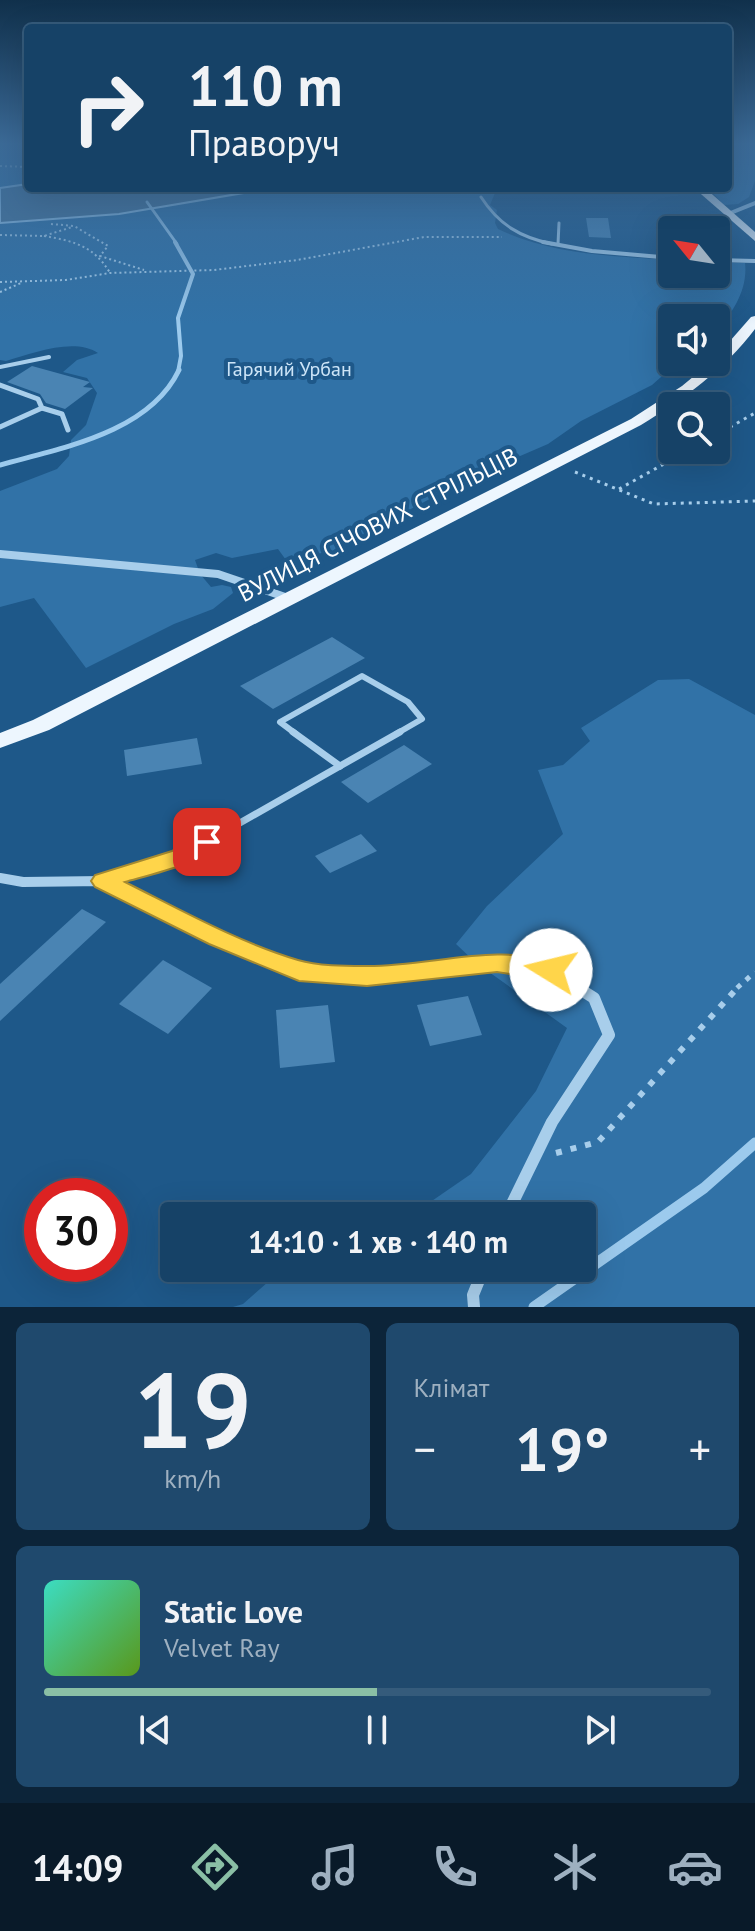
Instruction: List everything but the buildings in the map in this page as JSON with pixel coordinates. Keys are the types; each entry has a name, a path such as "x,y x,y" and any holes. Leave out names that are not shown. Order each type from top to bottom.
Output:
{"main road":[{"path":"716,203 749,228 755,238"},
{"name":"ВУЛИЦЯ СІЧОВИХ СТРІЛЬЦІВ","path":"0,741 41,725 537,474 681,395 711,373 735,349 755,320"}],"street":[{"path":"728,214 755,203"},
{"path":"0,554 218,574 288,598"},
{"path":"0,878 23,882 103,881 217,938 299,971 367,976 497,962 551,970 594,998 609,1035 572,1084 530,1159 512,1202"},
{"path":"473,1301 479,1282"}],"lane":[{"path":"486,203 503,225 517,234 624,255 658,257"},
{"path":"558,244 559,223"},
{"path":"730,260 755,261"},
{"path":"0,367 49,357"},
{"path":"0,385 38,399 42,408"},
{"path":"0,427 42,408 62,414 68,430"},
{"path":"103,881 180,857 342,767 422,719 408,702 362,676 280,722 342,767"}],"path":[{"path":"51,224 74,226 108,246 100,256"},
{"path":"44,236 74,226"},
{"path":"0,235 44,236 84,243 100,256 124,266 154,272"},
{"path":"0,282 66,280 110,273 201,271 297,260 424,237 531,238"},
{"path":"100,256 110,273"},
{"path":"0,292 12,284 35,280"},
{"path":"730,427 755,413"},
{"path":"619,489 664,464"},
{"path":"537,474 576,472 654,504 755,501"},
{"path":"530,1159 598,1142 732,992 755,972"}],"green space":[{"name":"Гарячий Урбан","path":"184,203 491,203 497,210 495,223 498,229 519,238 583,253 658,259 658,288 730,288 730,263 745,263 745,273 742,291 730,313 730,304 658,304 658,376 662,376 652,385 581,421 548,444 471,477 332,551 286,560 278,549 232,558 216,553 195,560 200,574 211,587 231,587 233,593 213,609 174,624 86,668 34,598 0,607 0,491 57,469 69,456 71,440 86,425 97,393 87,378 63,372 77,360 98,353 88,348 65,347 0,360 0,223 119,214"},
{"path":"689,679 755,715 755,1307 233,1307 243,1304 268,1282 596,1282 596,1202 430,1202 471,1174 536,1091 567,1028 475,962 456,944 487,906 563,834 538,770 563,765 590,741 581,728 658,680"}],"shaded area":[{"path":"0,203 184,203 119,214 0,223"}],"waterway":[{"path":"148,203 177,244"},
{"path":"175,242 193,274 178,318 181,356 178,371"},
{"path":"0,465 76,444 125,423 147,409 165,391 178,371"},
{"path":"534,1307 704,1188 755,1143"}],"route":[{"path":"207,842 180,857 103,881 217,938 299,971 367,976 497,962 551,970"}]}
